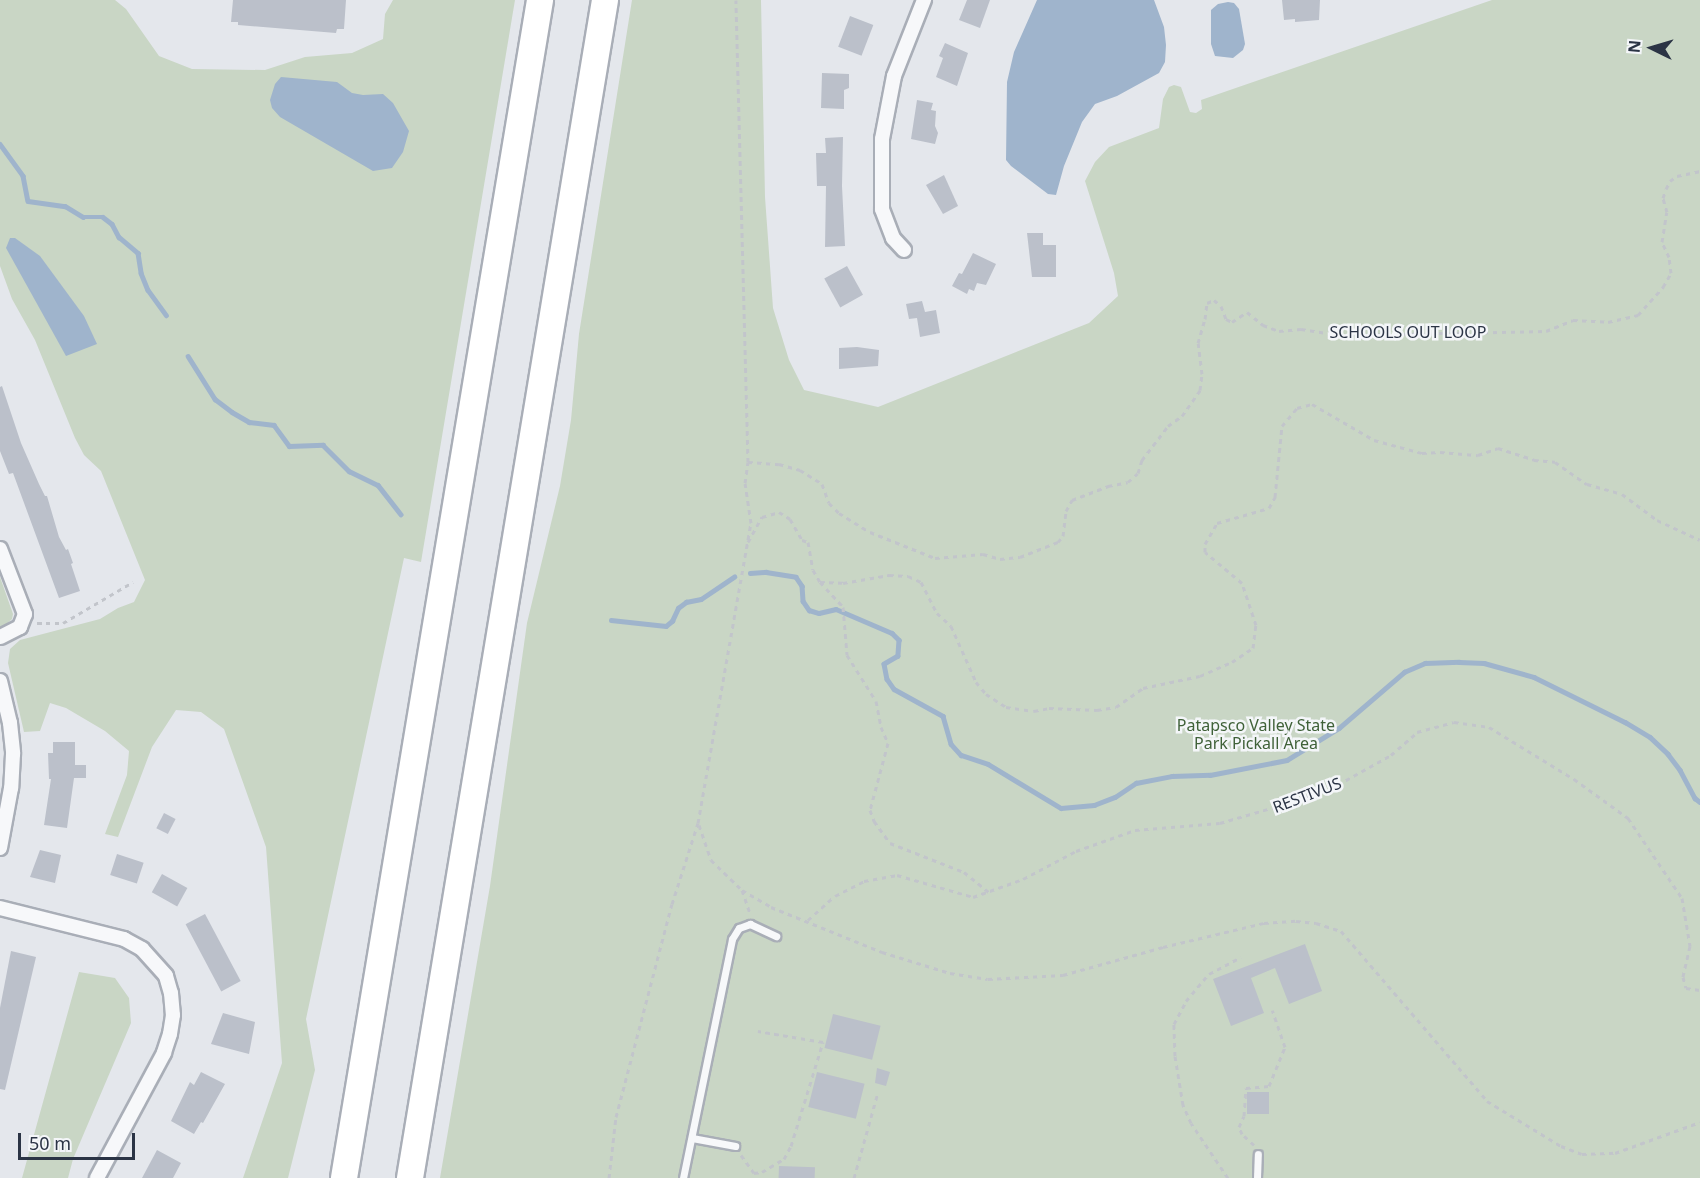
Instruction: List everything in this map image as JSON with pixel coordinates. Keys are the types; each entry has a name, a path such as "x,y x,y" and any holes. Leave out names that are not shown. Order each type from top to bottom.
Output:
{"highway":[{"path":"344,1178 540,0"},
{"path":"410,1178 605,0"}],"street":[{"path":"904,250 893,238 882,209 882,139 894,76 924,0"},
{"path":"0,549 23,606 24,621 20,627 0,637"},
{"path":"0,681 10,723 13,754 11,788 0,848"},
{"path":"0,908 124,939 142,949 166,976 171,993 173,1015 164,1053 97,1178"}],"lane":[{"path":"683,1178 732,939 739,927 753,925 777,936"},
{"path":"692,1138 735,1146"},
{"path":"1257,1178 1258,1155"}],"path":[{"path":"609,1178 616,1117 672,904 698,823 751,523 745,483 748,462 736,0"},
{"name":"SCHOOLS OUT LOOP","path":"748,462 779,464 800,470 822,484 829,503 839,513 870,532 936,558 983,554 1000,559 1020,557 1058,542 1063,536 1066,511 1072,500 1108,486 1128,482 1168,426 1182,416 1200,390 1202,374 1197,343 1205,320 1207,303 1214,300 1221,306 1226,319 1232,322 1247,312 1263,325 1279,331 1301,329 1340,335 1546,331 1573,320 1608,322 1638,315 1663,287 1671,273 1669,257 1662,242 1667,213 1663,198 1666,189 1670,181 1677,176 1700,171"},
{"path":"820,582 843,583 889,575 908,576 921,582 938,613 951,626 976,682 986,694 1006,707 1034,711 1049,708 1097,710 1116,707 1143,688 1200,676 1232,662 1253,648 1256,625 1242,583 1205,552 1205,544 1217,523 1269,508 1275,497 1282,426 1296,408 1312,404 1374,440 1422,453 1478,455 1498,448 1534,460 1560,464 1587,484 1622,494 1657,520 1700,540"},
{"path":"748,542 762,517 779,512 790,519 802,540 808,542 813,570 820,582 843,607 847,655 856,673 872,694 888,743 870,810 874,821 890,843 964,872 989,892"},
{"path":"24,621 63,623 133,582"},
{"name":"RESTIVUS","path":"808,921 835,896 864,881 897,875 973,897 1023,879 1076,850 1135,830 1220,823 1330,789 1391,755 1417,732 1454,722 1489,727 1574,778 1628,818 1682,898 1690,946 1683,977 1686,988 1700,990"},
{"path":"698,823 711,860 742,890 771,907 882,952 950,973 988,979 1064,975 1163,947 1264,923 1296,921 1316,923 1341,931 1487,1101 1561,1146 1582,1154 1615,1154 1700,1122"},
{"path":"742,890 753,925"},
{"path":"1228,1178 1191,1123 1183,1105 1175,1056 1174,1024 1186,1001 1209,974 1241,957"},
{"path":"1258,1155 1253,1144 1242,1134 1239,1127 1244,1116 1246,1088 1269,1086 1284,1056 1286,1047 1272,1010"},
{"path":"735,1146 754,1173 762,1172 784,1159 791,1146 823,1042 758,1031"},
{"path":"854,1178 878,1092"}],"green space":[{"path":"0,0 115,0 126,9 159,56 192,69 265,70 305,57 352,53 383,39 385,14 393,0 515,0 421,562 404,558 306,1019 315,1070 288,1178 243,1178 282,1063 266,847 224,729 201,712 176,710 152,747 118,837 105,834 127,775 129,751 105,731 66,708 50,703 40,731 24,732 8,663 10,649 20,640 100,619 134,602 145,580 101,471 84,455 75,438 35,340 12,299 0,266"},
{"name":"Patapsco Valley State Park Pickall Area","path":"632,0 761,0 765,197 773,308 789,360 804,390 878,407 1089,323 1118,296 1114,273 1085,181 1095,162 1109,147 1159,128 1163,99 1169,87 1174,85 1181,87 1190,112 1196,113 1202,109 1201,100 1492,0 1700,0 1700,1178 440,1178 490,886 527,623 560,486 571,420 579,334"},
{"path":"0,577 13,614 12,619 3,627 0,627"},
{"path":"79,972 115,978 129,998 131,1023 73,1159 68,1178 22,1178"}],"water":[{"path":"1037,0 1154,0 1164,27 1166,45 1165,62 1159,73 1117,96 1095,104 1082,122 1064,166 1056,195 1048,194 1006,160 1007,82 1014,52"},
{"path":"1234,3 1239,9 1245,44 1243,50 1233,58 1215,56 1211,44 1211,10 1218,4"},
{"path":"281,77 337,82 352,93 363,95 383,94 393,103 409,131 403,152 392,168 373,171 280,117 272,108 270,100 275,84"},
{"path":"10,238 15,238 40,256 84,316 97,344 66,356 6,248"}],"building":[{"path":"233,0 346,0 344,29 337,29 336,33 238,25 238,22 231,22"},
{"path":"967,0 990,0 980,28 959,20"},
{"path":"1282,0 1320,0 1319,20 1295,22 1295,19 1284,20"},
{"path":"850,16 873,25 862,56 838,47"},
{"path":"945,43 968,53 957,86 936,77 943,58 939,56"},
{"path":"822,73 849,74 849,88 844,90 844,109 821,108"},
{"path":"917,100 933,103 931,110 936,111 935,126 938,133 935,144 911,139"},
{"path":"843,137 842,186 845,246 825,247 826,186 817,186 816,153 826,153 825,138"},
{"path":"944,175 958,206 943,214 926,185"},
{"path":"1027,233 1043,233 1043,245 1056,245 1056,277 1032,277"},
{"path":"973,253 996,264 986,285 977,283 974,291 969,289 967,294 952,286 959,273 962,274"},
{"path":"847,266 863,295 840,307 824,279"},
{"path":"922,301 925,312 936,310 940,333 920,337 917,318 909,319 906,304"},
{"path":"857,347 879,350 878,366 839,369 839,348"},
{"path":"2,386 21,443 39,484 47,496 59,537 66,550 68,549 73,563 71,564 80,591 59,598 13,473 9,474 0,451 0,387"},
{"path":"53,742 75,742 75,765 86,765 86,778 74,778 67,828 44,825 51,779 49,779 48,753 53,753"},
{"path":"164,813 176,819 168,834 156,828"},
{"path":"40,850 61,855 55,883 30,877"},
{"path":"117,854 144,863 137,884 110,875"},
{"path":"162,874 187,888 177,906 152,892"},
{"path":"205,914 241,981 221,991 186,924"},
{"path":"1305,944 1322,991 1289,1004 1275,968 1251,978 1264,1013 1231,1026 1213,979"},
{"path":"11,951 36,957 5,1090 0,1089 0,1008"},
{"path":"223,1013 255,1022 249,1054 211,1044"},
{"path":"833,1014 881,1026 872,1060 825,1048"},
{"path":"877,1068 890,1072 886,1086 875,1083"},
{"path":"201,1072 225,1084 203,1123 201,1122 194,1134 171,1121 190,1082 194,1085"},
{"path":"817,1072 865,1084 856,1119 808,1107"},
{"path":"1247,1092 1269,1092 1269,1114 1247,1114"},
{"path":"157,1150 181,1163 173,1178 142,1178"},
{"path":"779,1166 815,1167 815,1178 779,1178"}],"waterway":[{"path":"0,144 23,176 28,201 65,206 83,217 103,217 112,224 119,237 138,253 141,273 148,290 166,315"},
{"path":"188,356 215,399 232,412 249,422 274,425 289,446 323,445 349,471 378,485 401,514"},
{"path":"750,573 766,572 796,577 802,586 803,601 809,610 819,613 836,609 892,633 899,640 898,656 884,664 887,679 894,689 943,716 951,744 961,755 988,764 1061,808 1094,805 1115,797 1136,783 1172,776 1210,775 1287,760 1339,728 1404,672 1425,663 1459,662 1484,663 1534,677 1625,722 1650,737 1668,754 1680,770 1695,798 1700,802"},
{"path":"611,620 666,626 672,621 678,608 686,602 701,599 734,577"}]}
